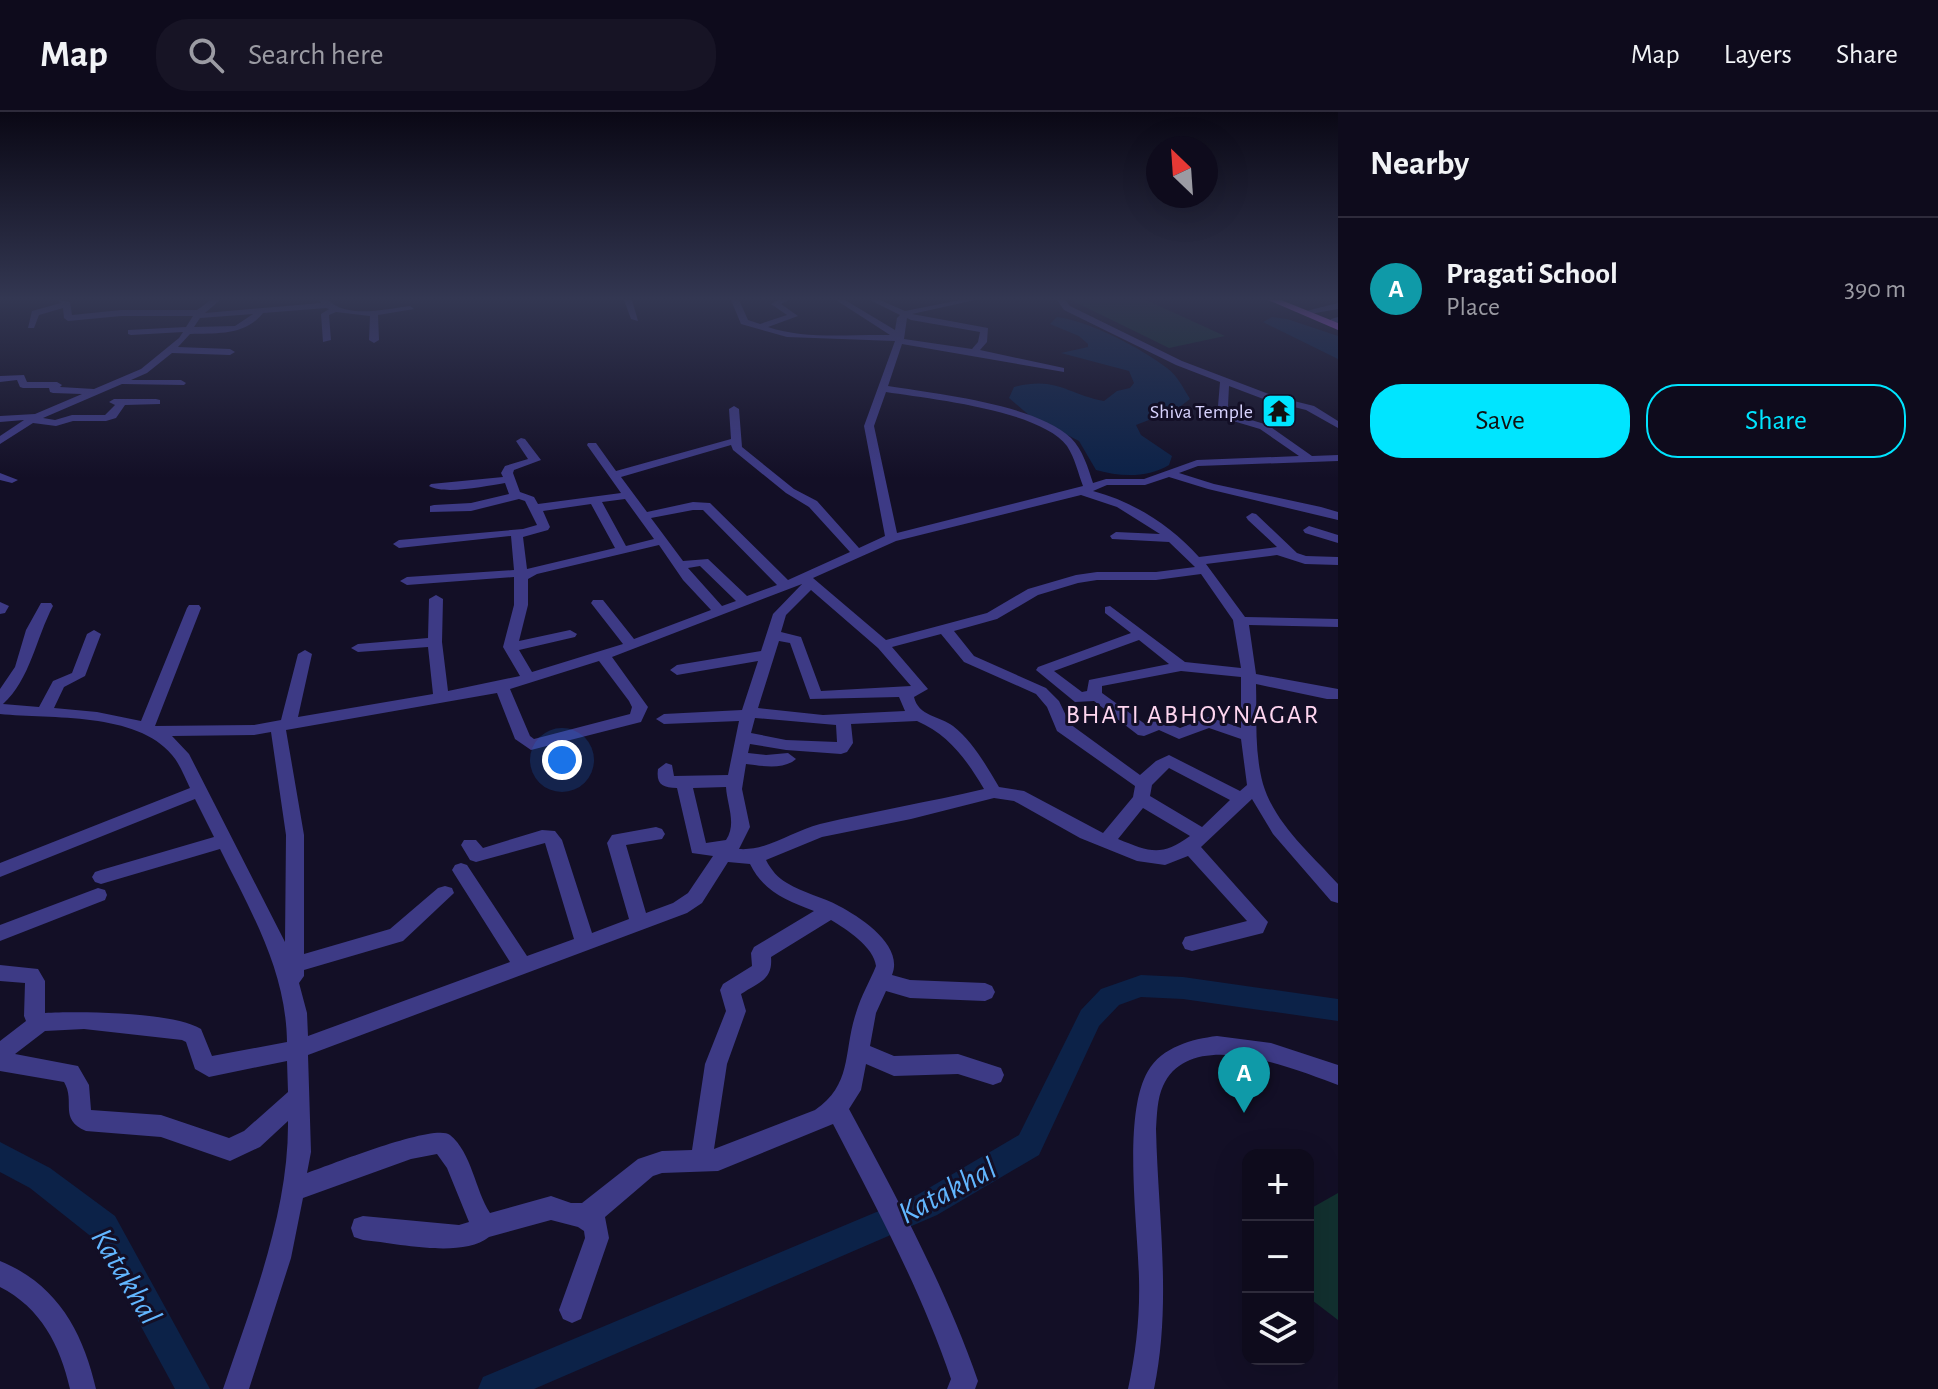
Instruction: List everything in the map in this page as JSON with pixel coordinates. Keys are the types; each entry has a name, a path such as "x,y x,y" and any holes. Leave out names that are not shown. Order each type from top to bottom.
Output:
{"street":[{"path":"0,441 36,417 121,383 157,360"},
{"path":"892,360 869,426 892,538"},
{"path":"1011,360 1061,370"},
{"path":"1171,360 1270,398 1310,408 1338,425"},
{"path":"0,379 21,377 23,385 51,383 57,385 53,390 101,392"},
{"path":"1225,379 1223,406 1227,416 1264,427 1310,459"},
{"path":"121,383 181,383"},
{"path":"882,388 974,405 1057,432 1073,446 1085,489"},
{"path":"76,401 156,402"},
{"path":"0,419 36,417 56,423 72,418 106,418 112,416 122,402"},
{"path":"734,409 735,441 740,452 790,491 813,504 857,553"},
{"path":"518,496 507,473 509,468 535,460 521,441"},
{"path":"614,475 735,441"},
{"path":"592,445 679,565 718,610"},
{"path":"0,709 129,723 149,730 233,733 502,687 603,656 743,600 808,580 892,538 1106,482 1136,484 1208,462 1338,458"},
{"path":"1170,474 1248,496 1300,503 1338,516"},
{"path":"435,486 509,479"},
{"path":"684,782 698,848 727,850 756,857 819,831 911,813 994,792 1018,795 1106,841 1152,859 1165,858 1196,841 1249,792 1245,634 1240,621 1201,566 1173,538 1124,505 1085,489"},
{"path":"535,509 630,495"},
{"path":"399,544 544,527 530,499 518,496 471,507 434,509"},
{"path":"595,500 622,550"},
{"path":"643,516 706,506 786,586"},
{"path":"1252,517 1293,556"},
{"path":"1309,530 1338,539"},
{"path":"519,532 521,605 510,647 529,679"},
{"path":"1116,536 1173,538"},
{"path":"407,581 520,575 662,541"},
{"path":"883,645 992,616 1033,592 1076,579 1156,576 1278,551 1305,560 1338,561"},
{"path":"679,565 703,562 743,600"},
{"path":"0,1053 41,1022 84,1020 186,1031 194,1036 203,1062 209,1067 299,1049 680,908 695,898 741,827 735,803 735,781 748,713 780,614 808,580"},
{"path":"808,580 883,645 919,683 921,689 905,698 910,709 938,724 956,739 994,792"},
{"path":"436,599 435,642 441,697"},
{"path":"598,603 631,645"},
{"path":"0,700 22,667 33,630 46,606"},
{"path":"149,730 194,608"},
{"path":"1110,610 1181,666"},
{"path":"1240,621 1338,623"},
{"path":"1319,624 1338,636"},
{"path":"945,629 969,659 1041,691 1054,705 1063,727 1135,780 1196,841 1259,922 1256,927 1192,943"},
{"path":"44,713 59,682 78,676 94,634"},
{"path":"510,647 570,634"},
{"path":"773,635 796,640 815,696 917,691"},
{"path":"1139,635 1043,670 1080,698 1095,695 1144,731 1159,724 1179,734 1209,722 1248,736"},
{"path":"358,648 435,642"},
{"path":"236,1389 279,1258 300,1152 299,1049 294,997 295,835 283,726 305,654"},
{"path":"677,670 766,655"},
{"path":"502,687 523,739 531,745 636,718 640,707 636,699 603,656"},
{"path":"1095,695 1094,683 1181,666 1248,675 1338,694"},
{"path":"664,719 748,713 843,721 918,716"},
{"path":"742,737 786,745 841,748 845,743 843,721"},
{"path":"149,730 181,754 282,956 294,997"},
{"path":"738,757 766,761 788,759"},
{"path":"1106,841 1162,763 1169,761 1249,792 1337,895"},
{"path":"666,769 665,779 669,782 735,781"},
{"path":"0,870 200,791"},
{"path":"640,923 616,843 618,840 656,834"},
{"path":"470,845 476,855 483,855 542,837 553,840 585,942"},
{"path":"0,933 100,886 225,841"},
{"path":"363,1228 459,1237 473,1234 484,1225 498,1224 551,1208 571,1215 582,1215 593,1211 646,1167 662,1162 701,1162 739,1154 823,1118 837,1108 850,1090 866,1013 886,966 885,957 844,918 773,884 761,872 756,857"},
{"path":"461,870 522,965"},
{"path":"294,965 396,935 445,893"},
{"path":"701,1162 716,1064 736,1011 730,990 762,970 761,953 831,910"},
{"path":"0,973 31,975 35,981 34,1016 41,1022"},
{"path":"879,980 910,989 985,992"},
{"path":"1141,1389 1146,1368 1150,1310 1145,1124 1155,1078 1177,1056 1204,1046 1236,1047 1277,1055 1338,1075"},
{"path":"858,1051 894,1066 958,1064 993,1075"},
{"path":"0,1061 70,1073 78,1085 80,1116 86,1120 149,1124 230,1150 252,1139 300,1095"},
{"path":"837,1108 909,1246 960,1363 965,1381 960,1389"},
{"path":"294,1189 411,1148 441,1142 451,1151 476,1214 484,1225"},
{"path":"572,1310 597,1238 596,1225 582,1215"},
{"path":"0,1273 17,1280 45,1303 64,1329 83,1389"}],"green space":[{"path":"1338,1193 1338,1320 1314,1302 1314,1207"}],"water":[{"path":"1086,360 1155,360 1171,371 1190,399 1177,409 1136,425 1141,435 1172,456 1169,465 1152,472 1134,475 1096,470 1079,441 1030,416 1009,398 1014,387 1041,384 1104,401 1117,391 1130,388 1134,383 1129,371"}],"waterway":[{"name":"Katakhal","path":"495,1389 927,1205 1029,1145 1090,1018 1110,997 1141,986 1183,988 1338,1010"},
{"name":"Katakhal","path":"0,1156 40,1178 104,1227 193,1389"}],"place":[{"name":"Shiva Temple","path":"1279,411"},
{"name":"Pragati School","path":"1244,1113"}],"district":[{"name":"BHATI ABHOYNAGAR","path":"1193,714"}]}
